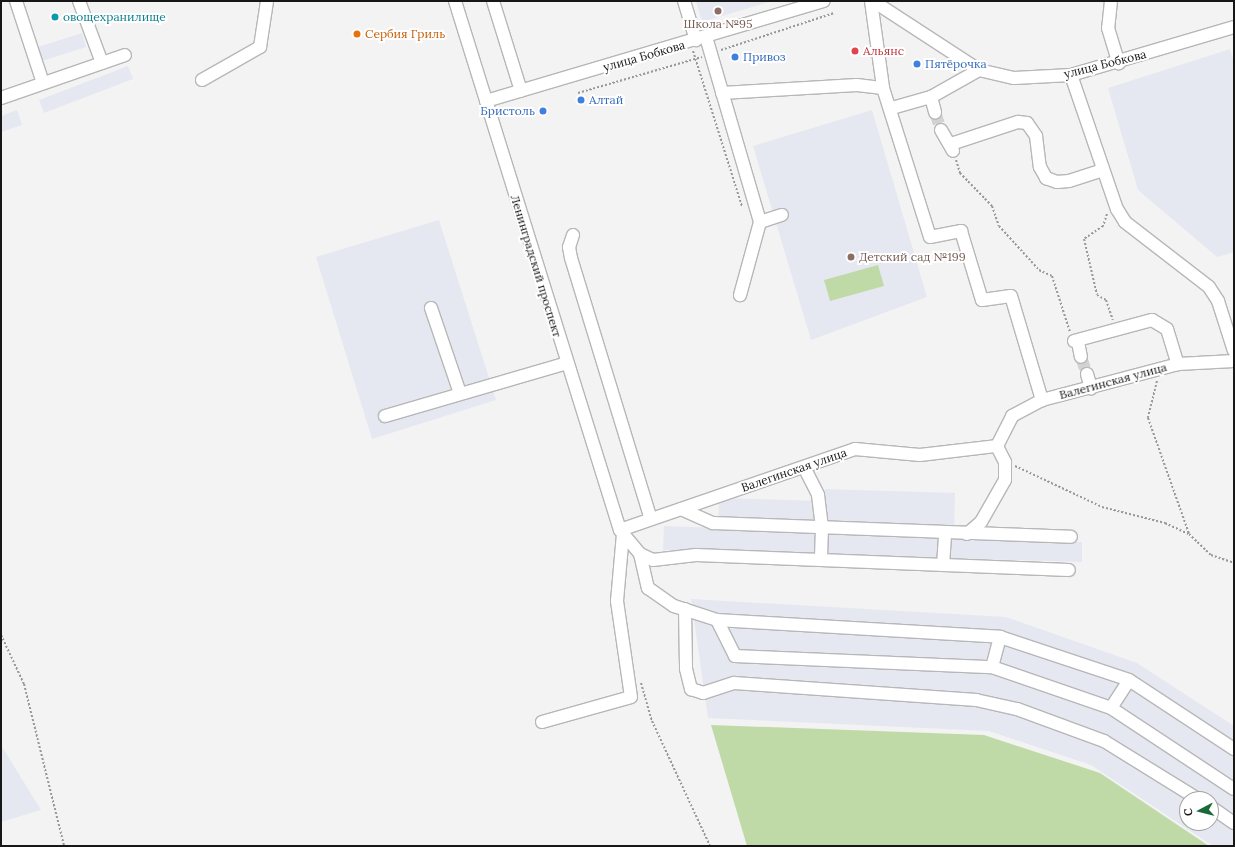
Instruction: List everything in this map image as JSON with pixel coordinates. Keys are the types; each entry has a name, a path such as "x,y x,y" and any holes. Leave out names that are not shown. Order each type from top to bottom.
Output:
{"street":[{"path":"16,1 42,83"},
{"path":"79,1 102,63"},
{"path":"202,80 260,47 267,1"},
{"name":"Ленинградский проспект","path":"455,1 567,363 622,532"},
{"path":"493,1 521,91"},
{"path":"684,1 698,40 722,93 760,222 740,294"},
{"name":"улица Бобкова","path":"486,101 698,40 824,1"},
{"path":"872,1 884,88 892,108 930,237 961,230 982,300 1011,296 1042,400"},
{"name":"улица Бобкова","path":"872,1 979,70 1014,78 1071,75 1119,63 1234,27"},
{"path":"1111,1 1108,28 1119,63"},
{"path":"1,98 125,55"},
{"path":"892,108 931,97 979,70"},
{"path":"1071,75 1102,170 1125,222 1209,287 1218,301 1234,351"},
{"path":"722,93 857,85 884,88"},
{"path":"931,97 936,112"},
{"path":"941,130 952,148 1018,122 1027,123 1036,136 1040,167 1046,178 1057,182 1069,181 1102,170"},
{"path":"760,222 782,215"},
{"path":"573,235 569,247 571,258 651,519"},
{"path":"431,308 460,393"},
{"path":"1081,357 1076,341 1152,320 1161,323 1167,329 1178,364"},
{"name":"Валегинская улица","path":"622,532 651,519 855,449 920,455 997,446 1012,416 1042,400 1178,364 1234,361"},
{"path":"386,416 460,393 567,363"},
{"path":"1087,374 1091,388"},
{"path":"968,534 981,522 994,504 1005,480 1005,462 997,446"},
{"path":"804,467 818,495 822,528 821,560"},
{"path":"680,509 713,523 968,534 1071,536"},
{"path":"622,532 640,554 653,560 696,555 1069,570"},
{"path":"542,722 631,697 617,601 622,532"},
{"path":"943,565 945,533"},
{"path":"640,554 648,588 685,610 717,620 1000,637 1129,680 1234,749"},
{"path":"685,610 686,669 691,689 703,692 734,683 976,700 1017,708 1104,740 1185,791"},
{"path":"717,620 735,656 992,667 1110,708 1234,789"},
{"path":"992,667 1000,637"},
{"path":"1110,708 1129,680"},
{"path":"1219,813 1234,823"}],"path":[{"path":"698,40 742,206"},
{"path":"952,148 960,172 992,206 999,226 1039,270 1052,276 1076,341"},
{"path":"1112,195 1103,226 1084,239 1097,295 1108,304 1116,330"},
{"path":"1155,369 1157,381 1148,418 1190,534"},
{"path":"1005,462 1102,507 1165,523 1190,534 1211,555 1234,563"},
{"path":"1,635 24,684 64,846"},
{"path":"639,677 652,720 710,846"}],"shaded area":[{"name":"Школа №95","path":"696,1 772,1 702,22"},
{"path":"82,33 86,47 39,62 35,48"},
{"path":"1230,49 1234,62 1234,252 1217,257 1138,190 1108,88"},
{"path":"128,66 133,79 44,113 39,100"},
{"path":"17,110 22,125 1,132 1,116"},
{"name":"Детский сад №199","path":"872,110 927,297 811,340 753,146"},
{"path":"439,220 496,400 372,439 316,257"},
{"path":"825,489 955,493 954,538 1082,542 1082,562 663,550 664,526 718,528 719,498 824,501"},
{"path":"691,599 1006,617 1137,663 1234,726 1234,846 1213,846 1190,831 1219,831 1219,791 1179,791 1179,823 1091,765 989,731 708,718"},
{"path":"1,745 41,810 1,822"}],"green space":[{"path":"878,265 884,286 830,301 824,280"},
{"path":"711,725 984,735 1100,773 1179,826 1179,831 1187,831 1209,846 747,846"}],"tunnel":[{"path":"935,112 941,130"},
{"path":"1081,357 1087,374"}],"place":[{"name":"Школа №95","path":"718,11"},
{"name":"овощехранилище","path":"55,17"},
{"name":"Сербия Гриль","path":"357,34"},
{"name":"Альянс","path":"855,51"},
{"name":"Привоз","path":"735,57"},
{"name":"Пятёрочка","path":"917,64"},
{"name":"Алтай","path":"581,100"},
{"name":"Бристоль","path":"543,111"},
{"name":"Детский сад №199","path":"851,257"}]}
